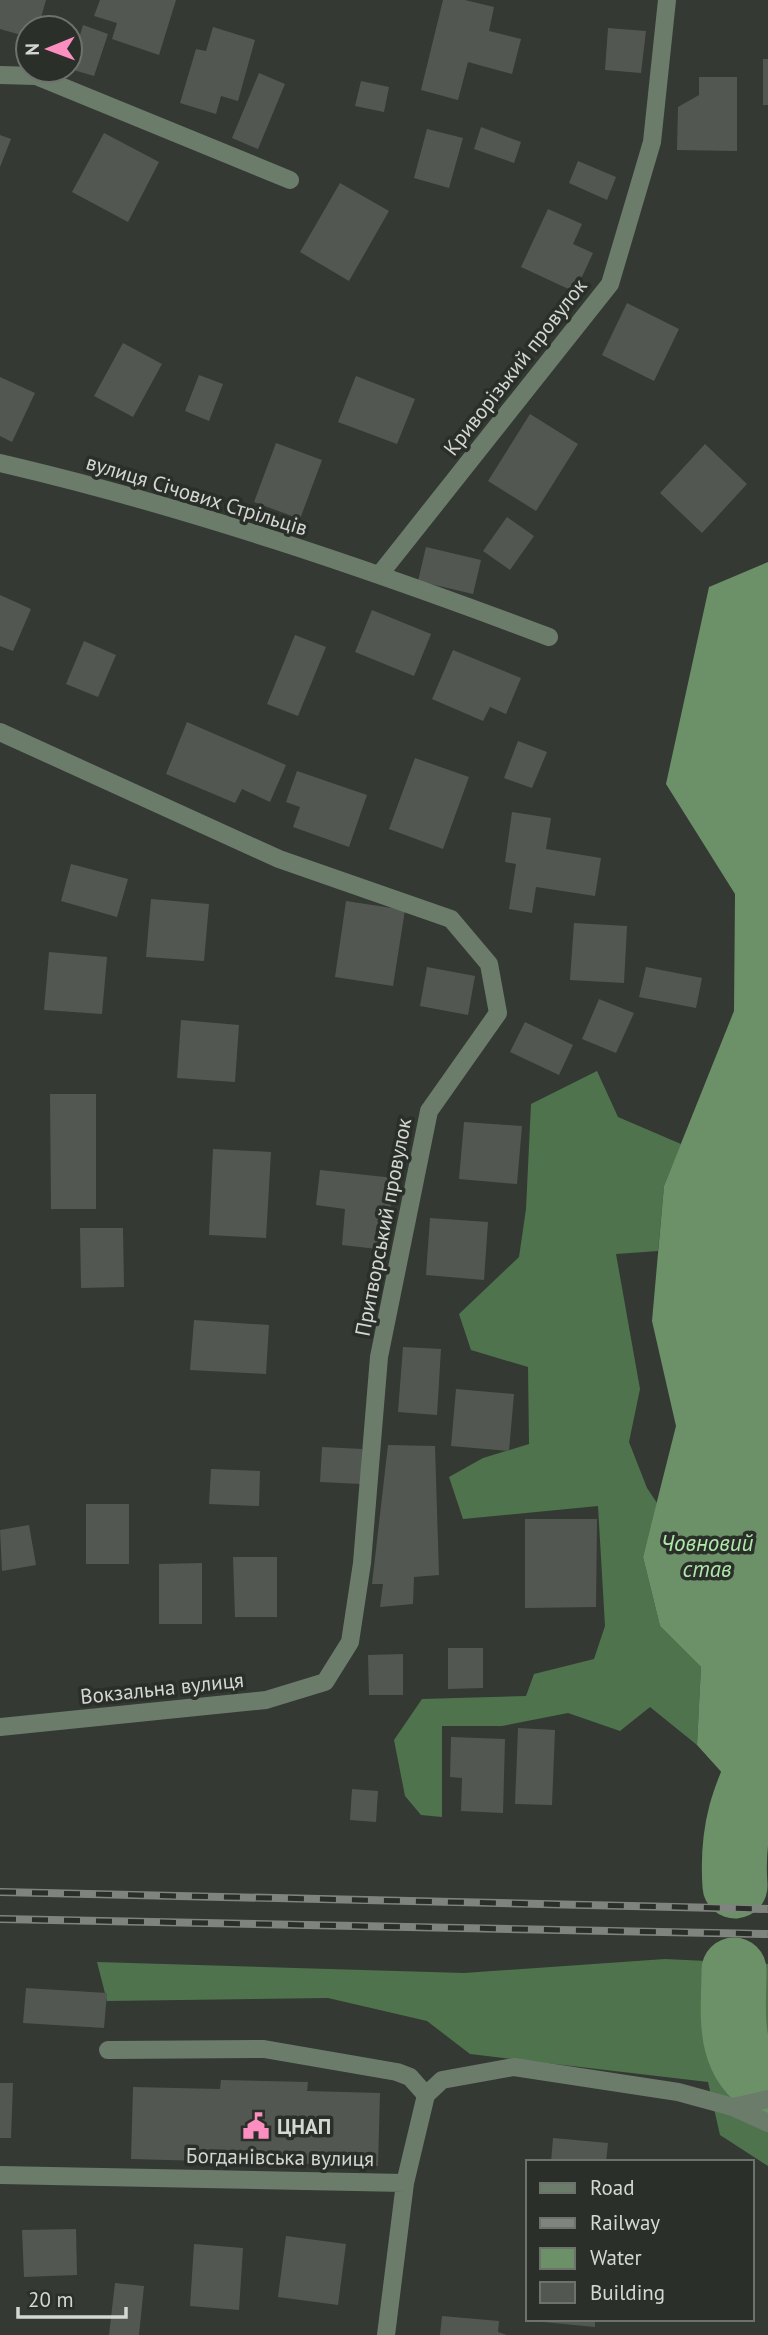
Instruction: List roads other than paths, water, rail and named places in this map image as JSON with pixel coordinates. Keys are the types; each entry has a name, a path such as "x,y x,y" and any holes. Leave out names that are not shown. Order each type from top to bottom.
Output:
{"street":[{"name":"Криворізький провулок","path":"380,574 610,284 652,142 667,0"},
{"path":"0,75 36,76 290,180"},
{"name":"вулиця Січових Стрільців","path":"0,463 55,475 380,574 550,637"},
{"name":"Притворський провулок","path":"0,732 279,859 451,919 489,964 498,1013 429,1111 379,1357 362,1563 350,1642 326,1682"},
{"name":"Вокзальна вулиця","path":"0,1727 266,1700 326,1682"},
{"path":"108,2050 264,2049 397,2073 410,2077 426,2095"},
{"path":"386,2335 405,2183 426,2095 442,2080 513,2067 678,2092 733,2107 768,2123"},
{"path":"733,2107 762,2101"},
{"name":"Богданівська вулиця","path":"0,2175 405,2183"}],"water":[{"name":"Човновий став","path":"768,562 768,1796 744,1797 697,1745 701,1667 660,1626 643,1557 676,1426 652,1321 664,1186 734,1011 735,894 666,784 709,587"}],"waterway":[{"path":"735,1886 737,1830 746,1797 768,1745"},
{"path":"734,1970 733,2019 738,2049 754,2075 768,2086"}],"railway":[{"path":"0,1892 768,1909"},
{"path":"0,1919 768,1934"}],"place":[{"name":"ЦНАП","path":"256,2126"}]}
